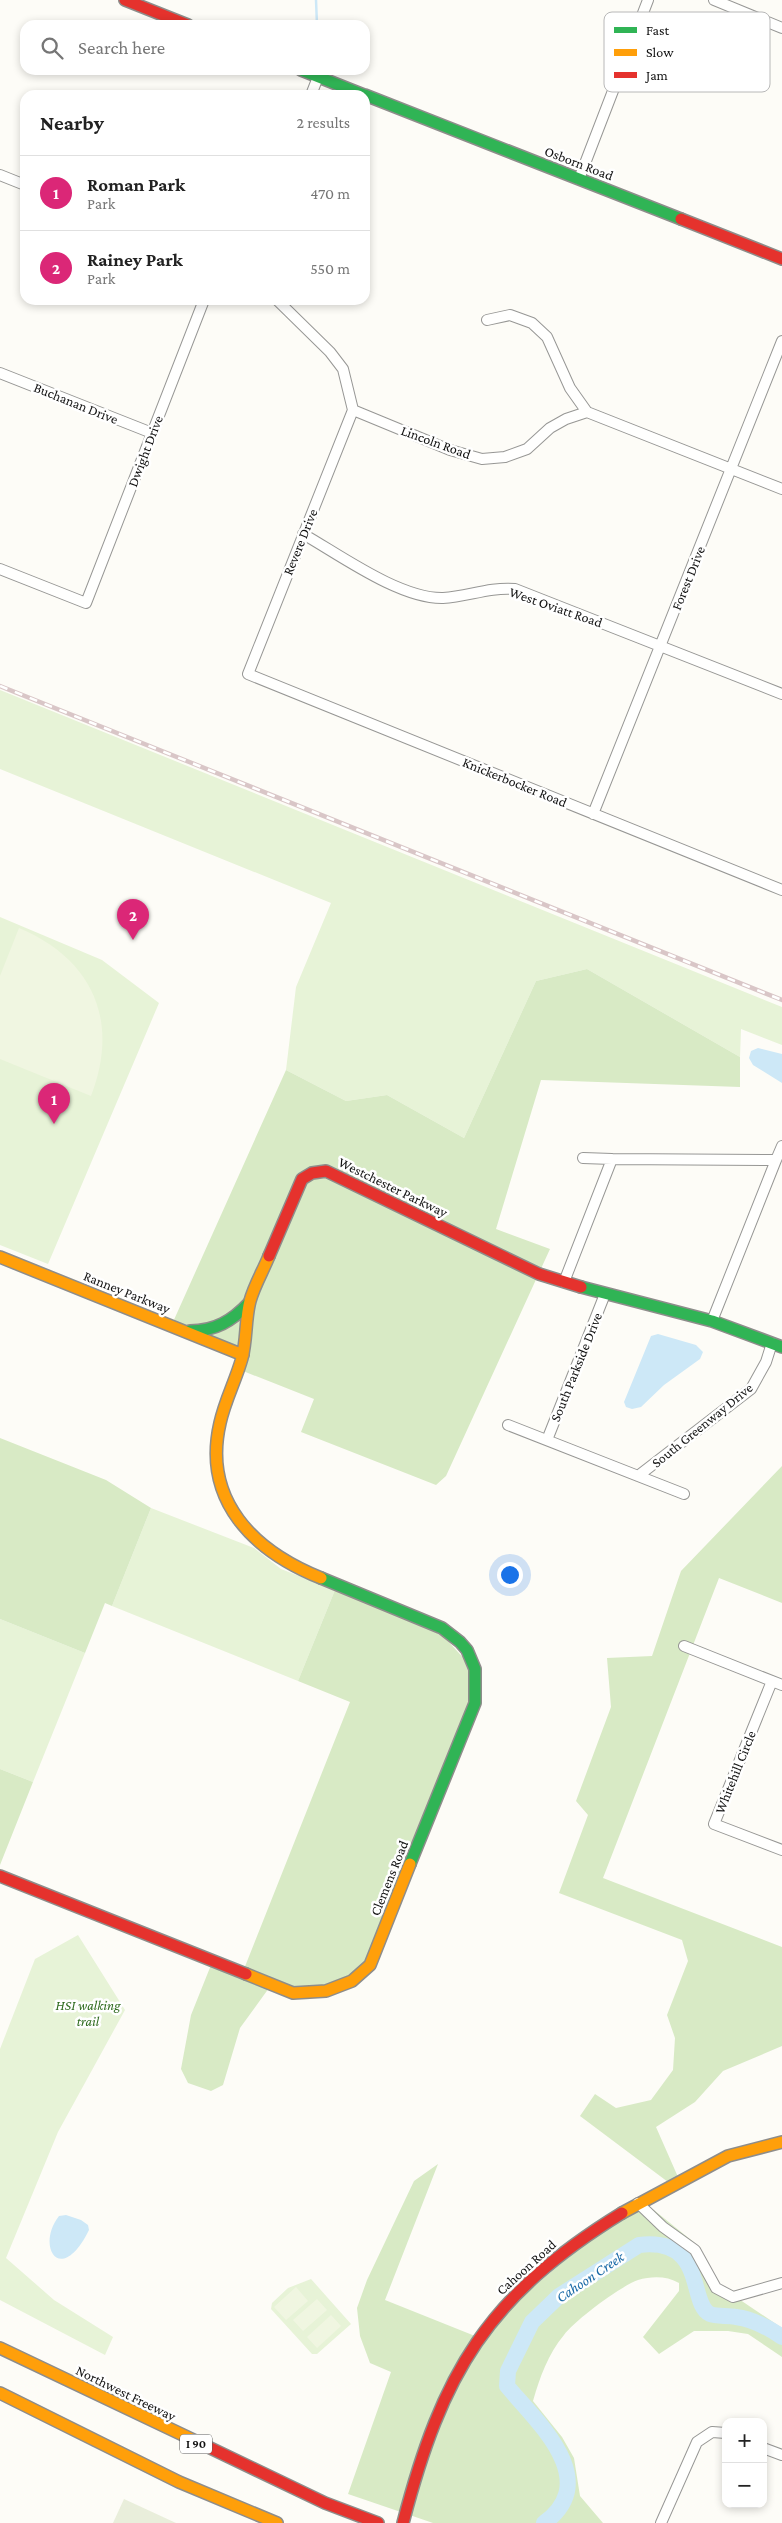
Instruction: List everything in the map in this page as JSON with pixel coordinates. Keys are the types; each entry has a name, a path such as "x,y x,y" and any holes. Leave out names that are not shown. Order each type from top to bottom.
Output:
{"main road":[{"path":"125,0 175,20"},
{"name":"Osborn Road","path":"313,75 352,90"},
{"name":"Osborn Road","path":"370,97 782,259"},
{"name":"Westchester Parkway","path":"256,1543 239,1524 228,1503 217,1466 216,1444 220,1424 243,1355 246,1320 250,1301 298,1186 307,1176 319,1172 338,1177 539,1274 605,1294 712,1321 777,1345"},
{"name":"Ranney Parkway","path":"0,1257 243,1355"},
{"path":"184,1331 200,1332 226,1325 250,1301"},
{"name":"Clemens Road","path":"0,1876 293,1993 326,1993 351,1982 370,1965 475,1703 478,1676 468,1649 455,1635 293,1567 273,1556 256,1543"},
{"name":"Cahoon Road","path":"403,2523 414,2476 438,2411 467,2356 491,2320 522,2288 568,2250 638,2203 733,2155 782,2142"},
{"name":"Northwest Freeway","path":"0,2348 325,2504 378,2523"},
{"path":"0,2393 180,2482 277,2523"}],"street":[{"path":"643,12 648,0"},
{"path":"714,0 743,12"},
{"path":"770,23 782,28"},
{"path":"313,90 318,77"},
{"path":"579,179 613,92"},
{"path":"0,175 20,183"},
{"name":"Dwight Drive","path":"0,569 86,603 202,305"},
{"path":"282,305 330,352 343,369 353,410"},
{"path":"487,320 510,315 532,323 547,337 570,388 587,412 782,489"},
{"name":"Forest Drive","path":"593,814 782,341"},
{"name":"Buchanan Drive","path":"0,373 152,433"},
{"name":"Lincoln Road","path":"353,410 450,450 482,459 505,457 527,449 550,428 566,419 587,412"},
{"name":"Revere Drive","path":"248,674 353,410"},
{"name":"West Oviatt Road","path":"303,534 400,589 422,596 443,598 495,588 515,589 782,694"},
{"name":"Knickerbocker Road","path":"248,674 782,890"},
{"path":"712,1321 782,1146"},
{"path":"583,1158 776,1160"},
{"path":"564,1282 612,1159"},
{"name":"South Parkside Drive","path":"547,1440 605,1294"},
{"name":"South Greenway Drive","path":"638,1476 751,1389 777,1345"},
{"path":"508,1425 684,1494"},
{"path":"684,1646 782,1686"},
{"name":"Whitehill Circle","path":"772,1682 714,1824 782,1850"},
{"path":"638,2203 663,2227 696,2250 716,2288 732,2297 782,2283"},
{"path":"661,2523 697,2442 712,2432 722,2433"},
{"path":"767,2450 782,2456"}],"green space":[{"path":"0,690 782,1007 782,1045 741,1029 740,1057 587,969 536,981 464,1138 387,1095 346,1101 286,1070 296,987 331,903 0,769"},
{"path":"0,917 102,960 159,1003 48,1264 0,1245"},
{"path":"19,928 45,941 66,957 82,975 94,996 100,1018 102,1042 99,1069 91,1096 0,1059 0,976"},
{"path":"587,969 740,1057 740,1087 541,1080 496,1229 550,1249 446,1476 436,1485 301,1432 314,1399 243,1371 249,1351 173,1322 286,1070 346,1101 387,1095 464,1138 536,981"},
{"path":"0,1438 106,1480 151,1508 112,1606 105,1603 85,1653 0,1619"},
{"path":"782,1466 782,1603 719,1578 603,1878 782,1947 782,2046 723,2071 695,2102 656,2127 678,2177 668,2182 580,2116 595,2094 616,2108 651,2100 673,2070 675,2038 667,2015 688,1961 682,1940 559,1893 588,1815 576,1801 611,1707 607,1658 652,1656 681,1571"},
{"path":"151,1508 254,1548 281,1569 335,1590 298,1681 112,1606"},
{"path":"335,1590 424,1625 446,1639 469,1664 470,1703 366,1962 351,1975 336,1984 308,1989 278,1982 244,1969 350,1702 298,1681"},
{"path":"0,1619 85,1653 33,1782 0,1769"},
{"path":"0,1769 33,1782 0,1865"},
{"name":"HSI walking trail","path":"78,1935 125,2010 58,2132 6,2258 54,2300 113,2337 105,2355 0,2300 0,2049 35,1959"},
{"path":"211,1965 269,1988 240,2028 223,2085 211,2091 188,2083 181,2069 191,2015"},
{"path":"438,2164 385,2300 475,2336 639,2198 696,2244 718,2285 782,2328 782,2357 748,2334 728,2331 694,2331 659,2354 643,2337 679,2291 679,2283 670,2279 654,2277 630,2283 610,2296 588,2313 558,2342 549,2358 533,2401 562,2437 574,2458 580,2496 603,2523 433,2523 348,2494 391,2372 370,2363 360,2336 357,2308 367,2280 414,2181"},
{"path":"311,2279 351,2324 317,2354 312,2354 271,2309 272,2303 288,2288"},
{"path":"296,2287 308,2301 286,2320 274,2307"},
{"path":"317,2299 327,2310 303,2331 293,2320"},
{"path":"331,2315 341,2326 317,2348 307,2337"},
{"path":"124,2499 176,2523 113,2523"}],"water":[{"path":"758,1048 782,1054 782,1083 753,1065 749,1058 751,1051"},
{"path":"658,1334 696,1345 703,1352 700,1359 664,1385 641,1407 632,1409 626,1407 624,1402 651,1336"},
{"path":"66,2215 81,2220 88,2225 89,2230 79,2247 69,2256 61,2259 54,2256 50,2239 52,2228 59,2216"}],"waterway":[{"path":"316,0 317,20"},
{"name":"Cahoon Creek","path":"544,2523 561,2506 567,2489 566,2470 559,2452 547,2434 507,2386 508,2371 532,2322 559,2296 639,2245 661,2245 676,2251 686,2261 692,2273 703,2308 710,2314 733,2316 748,2320 766,2327 782,2337"}],"railway":[{"path":"0,686 782,1000"}],"traffic: fast":[{"path":"314,75 351,90"},
{"path":"370,97 681,219"},
{"path":"581,1287 712,1321 782,1347"},
{"path":"190,1331 199,1331 222,1324 249,1303"},
{"path":"321,1578 442,1628 467,1650 475,1669 475,1703 410,1864"}],"traffic: slow":[{"path":"269,1256 250,1301 242,1358 220,1423 216,1451 219,1476 226,1499 239,1520 255,1538 274,1553 297,1567 321,1578"},
{"path":"0,1257 243,1355"},
{"path":"246,1974 293,1993 326,1991 352,1981 370,1965 410,1864"},
{"path":"622,2213 728,2156 782,2142"},
{"path":"0,2348 204,2445"},
{"path":"0,2393 179,2482 277,2523"}],"traffic: jam":[{"path":"125,0 175,20"},
{"path":"681,219 782,259"},
{"path":"269,1256 302,1179 312,1173 326,1171 539,1274 581,1287"},
{"path":"0,1876 246,1974"},
{"path":"403,2523 418,2470 435,2423 454,2381 477,2343 504,2308 536,2275 575,2244 622,2213"},
{"path":"204,2445 325,2503 378,2523"}],"place":[{"name":"Rainey Park","path":"133,940"},
{"name":"Roman Park","path":"54,1124"}]}
